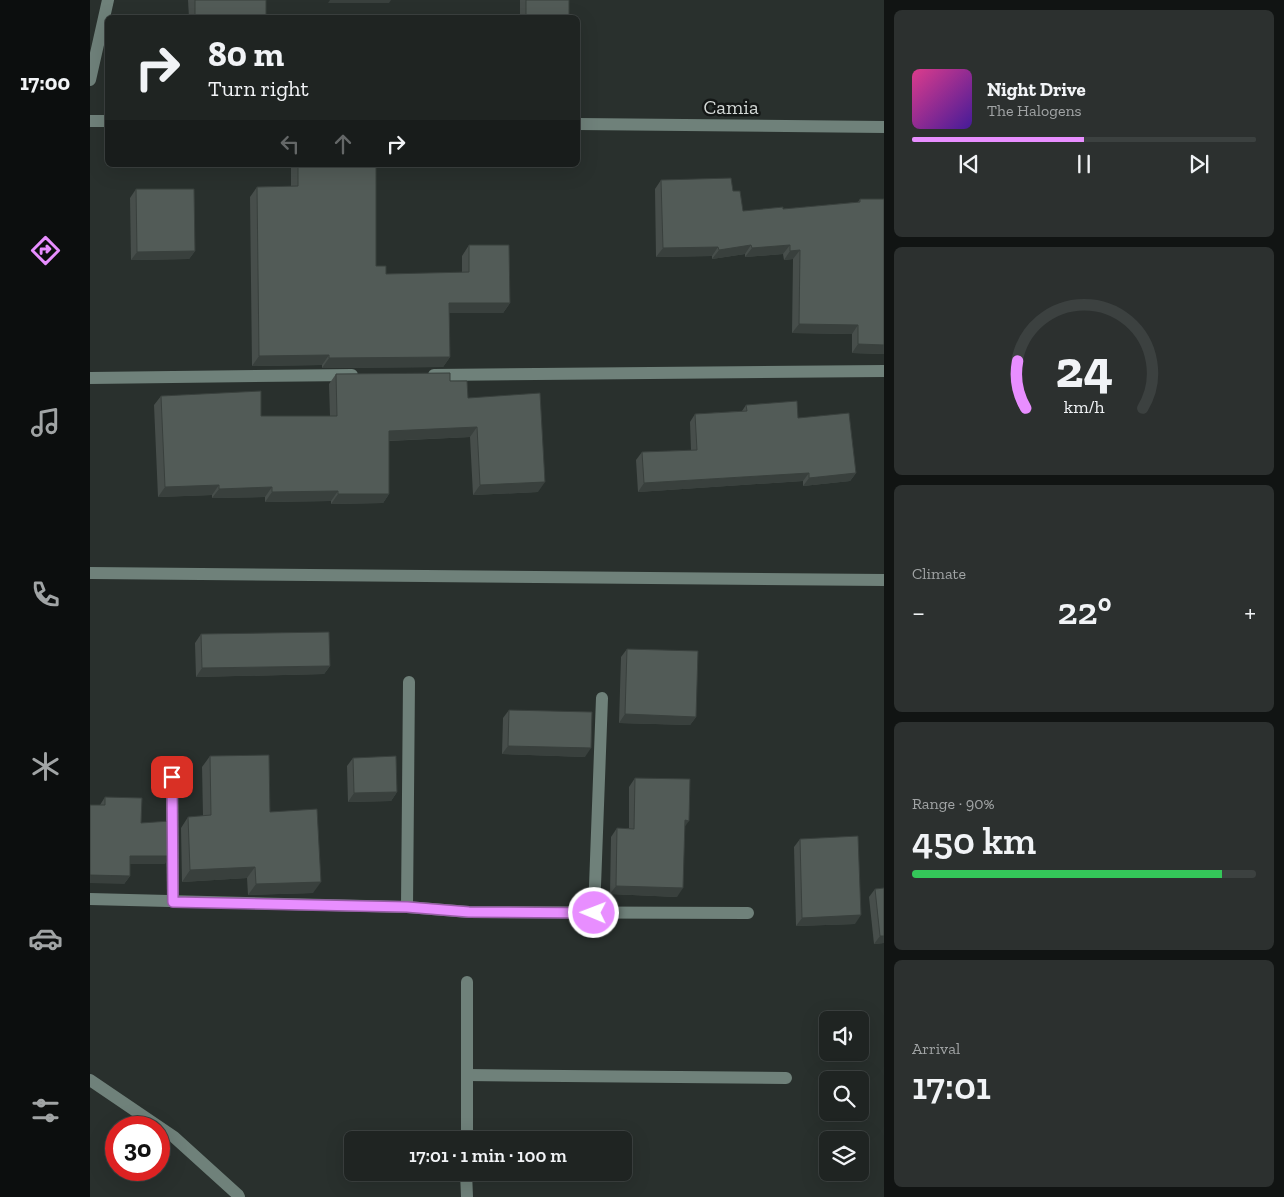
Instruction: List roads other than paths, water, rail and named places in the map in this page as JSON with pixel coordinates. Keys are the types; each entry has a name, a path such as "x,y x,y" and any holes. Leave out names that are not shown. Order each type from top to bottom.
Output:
{"street":[{"path":"90,80 108,0"},
{"path":"90,120 105,121"},
{"name":"Camia","path":"580,124 884,127"},
{"path":"418,375 884,371"},
{"path":"90,378 368,375"},
{"path":"90,573 884,580"},
{"path":"407,907 409,682"},
{"path":"594,913 602,698"},
{"path":"172,777 173,902"},
{"path":"90,900 407,907 469,912 748,913"},
{"path":"466,1131 467,982"},
{"path":"467,1075 786,1078"},
{"path":"90,1080 174,1137 239,1197"},
{"path":"466,1181 467,1197"}]}
